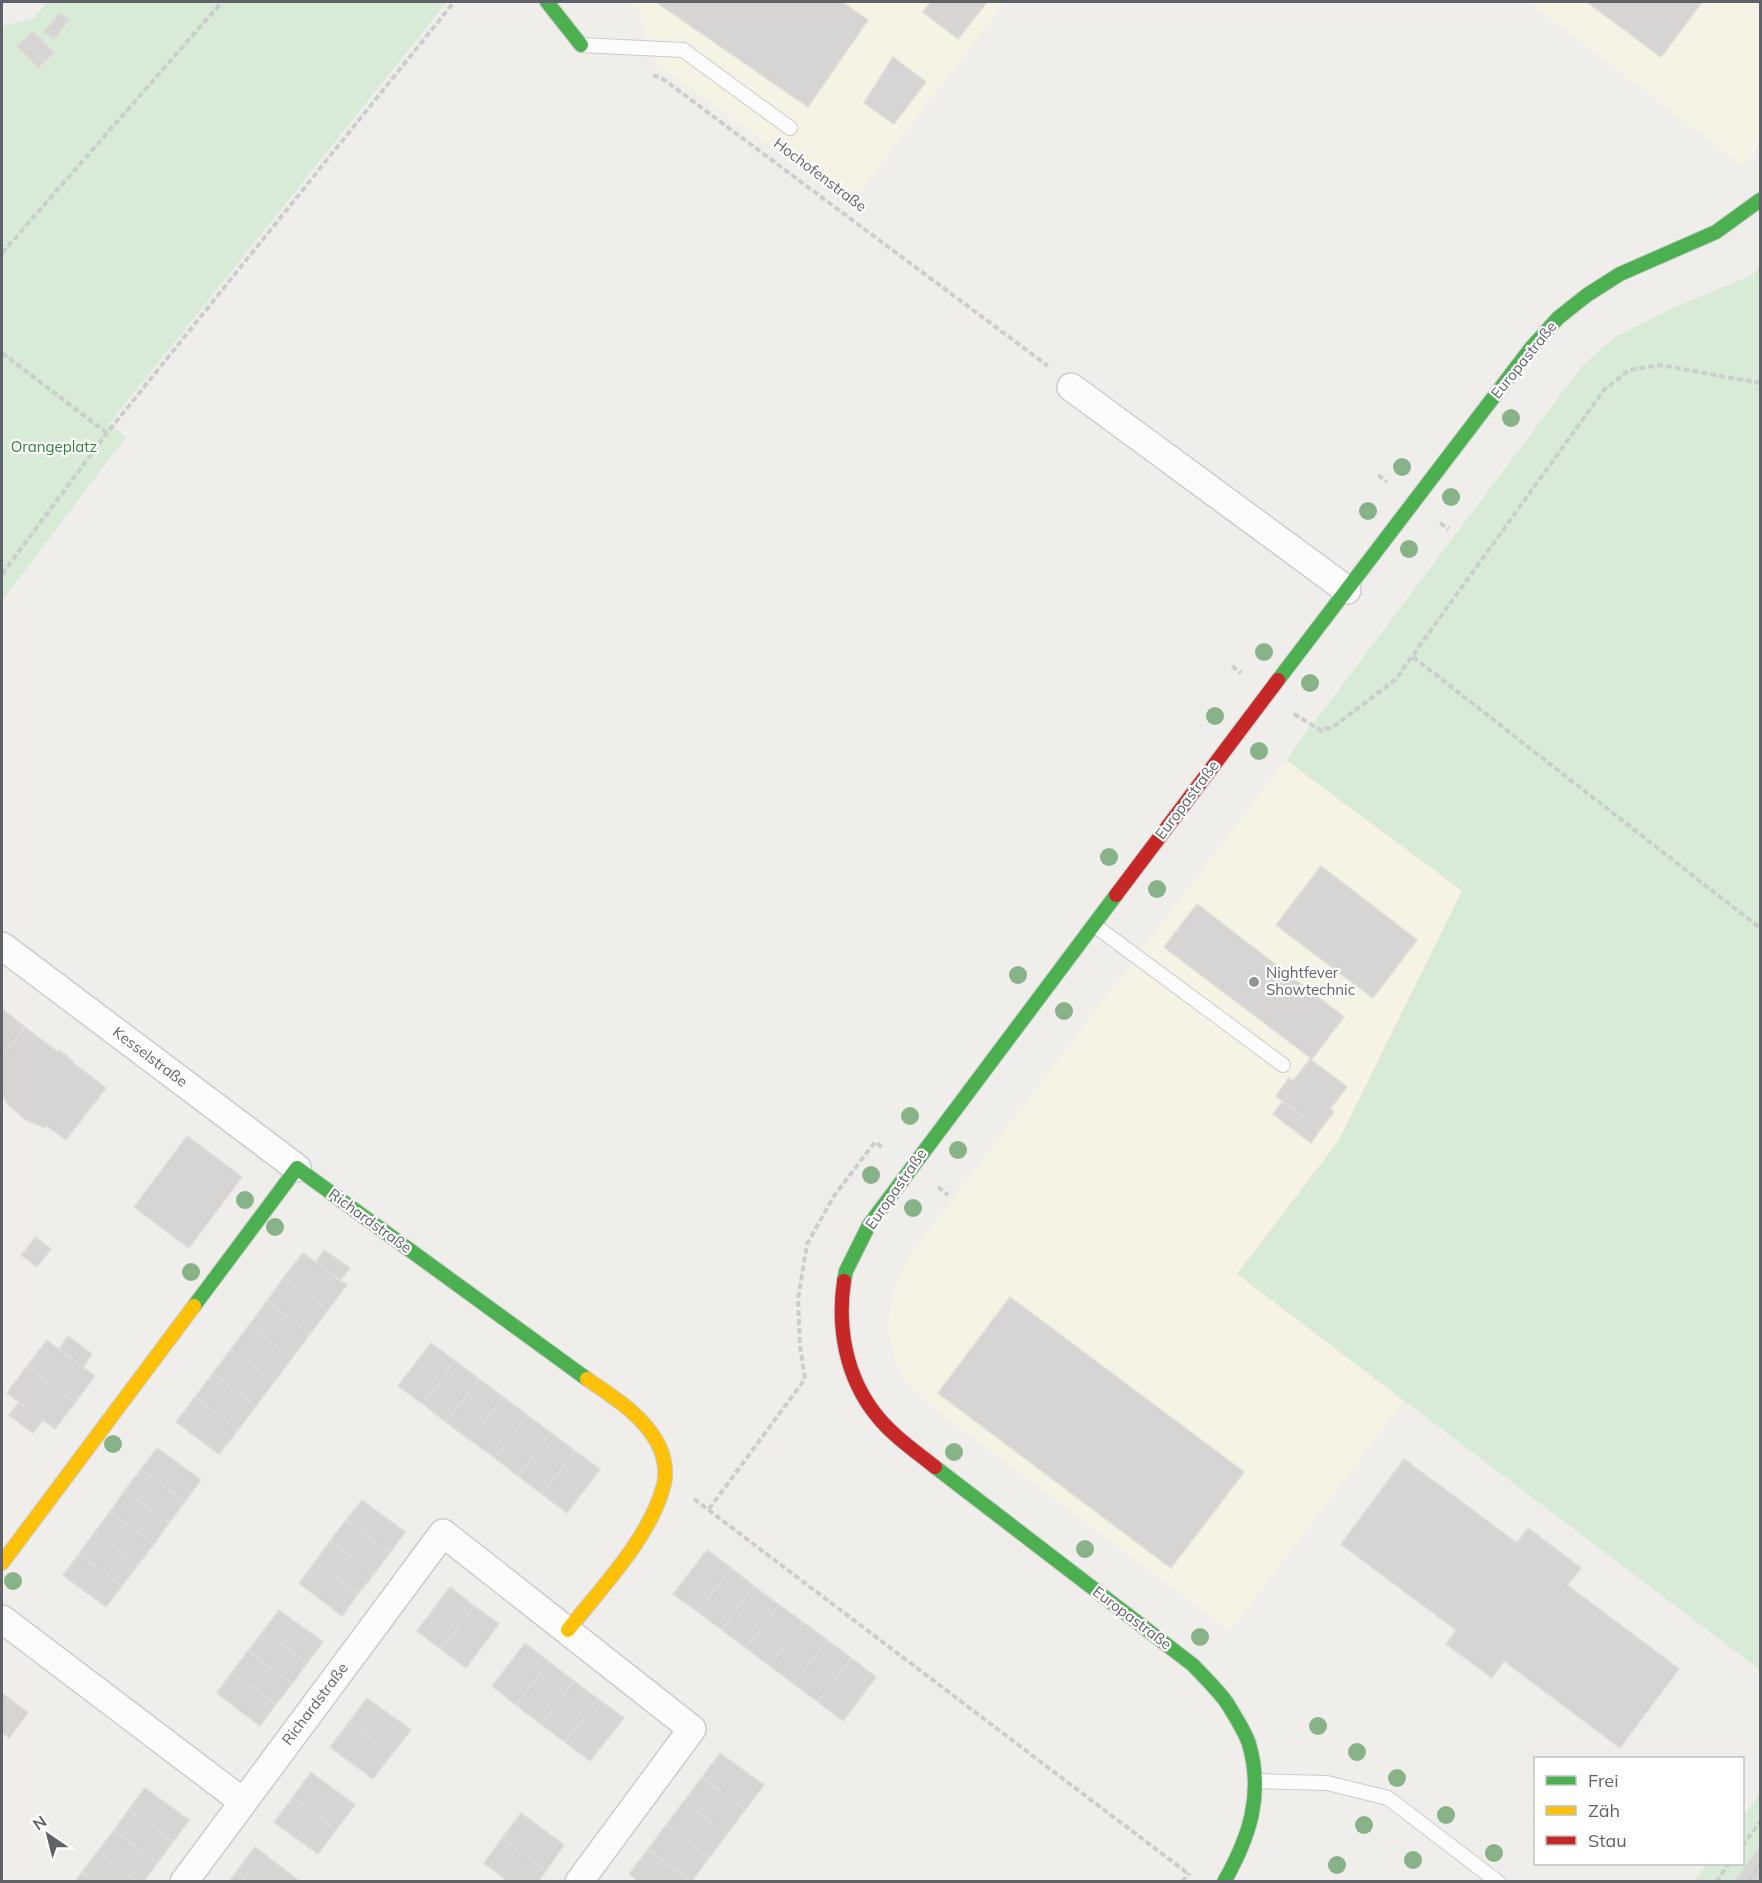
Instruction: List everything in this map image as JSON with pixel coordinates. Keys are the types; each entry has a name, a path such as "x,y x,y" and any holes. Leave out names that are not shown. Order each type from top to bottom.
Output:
{"street":[{"path":"547,2 581,45"},
{"name":"Europastraße","path":"1224,1881 1236,1861 1251,1825 1255,1781 1249,1743 1226,1702 1193,1665 904,1443 877,1416 857,1386 843,1338 841,1303 846,1271 869,1225 1524,357 1558,318 1587,295 1620,274 1716,232 1761,200"},
{"path":"1071,387 1347,590"},
{"name":"Kesselstraße","path":"2,946 297,1168"},
{"path":"2,1563 297,1168"},
{"name":"Richardstraße","path":"297,1168 628,1408 655,1437 663,1454 665,1481 656,1507 635,1541 568,1630"},
{"name":"Richardstraße","path":"184,1881 443,1533 692,1729 579,1881"},
{"path":"2,1619 242,1801"}],"lane":[{"path":"581,45 683,50 790,128"},
{"path":"1094,925 1283,1065"},
{"path":"1255,1781 1327,1783 1388,1798 1498,1881"}],"path":[{"path":"2,253 222,2"},
{"path":"2,574 106,433 454,2"},
{"name":"Hochofenstraße","path":"652,75 663,79 1061,375 1071,387"},
{"path":"2,353 106,433"},
{"path":"1302,720 1322,730 1337,724 1395,680 1604,390 1629,370 1660,365 1761,383"},
{"path":"1413,657 1761,928"},
{"path":"665,1481 709,1509 1193,1878"},
{"path":"1744,1845 1761,1822"},
{"path":"1716,1881 1728,1865"},
{"path":"1748,1881 1761,1865"},
{"path":"1182,1881 1188,1874"}],"shaded area":[{"path":"629,2 1005,2 850,204 652,60 638,8"},
{"path":"1529,2 1760,2 1760,145 1742,165"},
{"path":"1286,760 1462,890 1339,1140 1237,1274 1403,1401 1230,1631 930,1405 899,1372 887,1330 895,1286 909,1257"}],"green space":[{"name":"Orangeplatz","path":"47,2 447,2 109,424 126,437 2,601 2,26 34,18"},
{"path":"1760,268 1760,1670 1237,1274 1339,1140 1462,891 1286,760 1582,366 1612,339 1675,307 1750,276"},
{"path":"1760,1793 1760,1881 1694,1882 1706,1865 1744,1865 1744,1816"}],"building":[{"path":"656,2 842,2 868,20 808,107"},
{"path":"931,2 987,2 958,39 923,12"},
{"path":"1587,2 1702,2 1661,57"},
{"path":"59,13 69,20 54,39 44,32"},
{"path":"33,31 54,53 38,68 17,46"},
{"path":"893,57 926,82 894,124 864,103"},
{"path":"1321,866 1417,940 1373,998 1276,925"},
{"name":"Nightfever Showtechnic","path":"1197,904 1344,1017 1312,1059 1164,947"},
{"path":"2,1009 25,1027 2,1057"},
{"path":"25,1027 58,1052 59,1050 106,1088 66,1140 47,1126 45,1128 26,1120 8,1105 2,1095 2,1057"},
{"path":"1310,1059 1347,1087 1330,1109 1334,1112 1320,1130 1276,1096 1289,1078 1293,1081"},
{"path":"1283,1101 1320,1130 1311,1143 1273,1114"},
{"path":"187,1136 242,1177 189,1248 134,1207"},
{"path":"36,1237 51,1249 37,1267 21,1255"},
{"path":"324,1250 350,1268 340,1281 316,1262"},
{"path":"303,1253 347,1285 328,1310 284,1277"},
{"path":"284,1277 328,1310 310,1334 267,1301"},
{"path":"1010,1297 1244,1472 1171,1568 938,1393"},
{"path":"267,1301 310,1334 292,1358 249,1325"},
{"path":"249,1325 292,1358 274,1382 231,1349"},
{"path":"68,1336 92,1354 83,1367 59,1349"},
{"path":"47,1340 95,1376 75,1403 27,1366"},
{"path":"431,1343 455,1361 423,1404 398,1386"},
{"path":"231,1349 274,1382 256,1406 213,1373"},
{"path":"455,1361 479,1379 446,1422 423,1404"},
{"path":"27,1366 75,1403 55,1429 7,1393"},
{"path":"213,1373 256,1406 238,1430 195,1397"},
{"path":"479,1379 503,1397 470,1440 446,1422"},
{"path":"195,1397 238,1430 219,1454 176,1422"},
{"path":"503,1397 527,1415 495,1458 470,1440"},
{"path":"19,1402 43,1420 33,1433 9,1415"},
{"path":"527,1415 551,1433 518,1476 495,1458"},
{"path":"551,1433 575,1451 542,1494 518,1476"},
{"path":"157,1448 201,1480 185,1502 141,1469"},
{"path":"575,1451 600,1469 567,1513 542,1494"},
{"path":"1404,1459 1517,1543 1528,1528 1581,1568 1567,1585 1679,1669 1620,1748 1504,1661 1492,1678 1446,1644 1456,1630 1341,1544"},
{"path":"141,1469 185,1502 169,1523 125,1490"},
{"path":"125,1490 169,1523 154,1544 110,1512"},
{"path":"362,1500 405,1532 390,1553 346,1520"},
{"path":"110,1512 154,1544 138,1565 94,1533"},
{"path":"346,1520 390,1553 374,1574 330,1541"},
{"path":"94,1533 138,1565 122,1586 79,1554"},
{"path":"330,1541 374,1574 358,1594 315,1562"},
{"path":"707,1550 731,1568 698,1612 673,1594"},
{"path":"79,1554 122,1586 106,1607 63,1575"},
{"path":"315,1562 358,1594 342,1616 299,1583"},
{"path":"731,1568 754,1586 722,1630 698,1612"},
{"path":"754,1586 779,1605 746,1648 722,1630"},
{"path":"450,1587 474,1606 441,1649 417,1631"},
{"path":"779,1605 803,1622 770,1666 746,1648"},
{"path":"474,1606 499,1624 466,1668 441,1649"},
{"path":"279,1610 323,1642 307,1663 264,1630"},
{"path":"803,1622 827,1640 794,1684 770,1666"},
{"path":"264,1630 307,1663 292,1684 248,1651"},
{"path":"827,1640 851,1658 818,1702 794,1684"},
{"path":"525,1643 549,1662 516,1705 492,1686"},
{"path":"248,1651 292,1684 276,1704 232,1672"},
{"path":"851,1658 876,1677 843,1721 818,1702"},
{"path":"549,1662 574,1681 541,1724 516,1705"},
{"path":"232,1672 276,1704 260,1726 217,1693"},
{"path":"574,1681 598,1699 565,1742 541,1724"},
{"path":"2,1693 28,1713 9,1738 2,1732"},
{"path":"367,1698 411,1730 392,1754 349,1722"},
{"path":"598,1699 624,1718 590,1761 565,1742"},
{"path":"349,1722 392,1754 373,1779 330,1747"},
{"path":"720,1753 764,1785 745,1810 702,1777"},
{"path":"311,1772 355,1805 336,1830 293,1797"},
{"path":"702,1777 745,1810 727,1834 684,1801"},
{"path":"145,1788 189,1820 173,1842 129,1809"},
{"path":"293,1797 336,1830 318,1854 274,1822"},
{"path":"684,1801 727,1834 709,1858 666,1825"},
{"path":"129,1809 173,1842 157,1863 114,1830"},
{"path":"521,1813 564,1845 546,1871 502,1838"},
{"path":"666,1825 709,1858 691,1882 648,1849"},
{"path":"114,1830 157,1863 143,1882 138,1882 98,1851"},
{"path":"502,1838 546,1871 538,1882 509,1882 484,1863"},
{"path":"1760,1846 1760,1882 1734,1882"},
{"path":"255,1847 298,1880 297,1882 249,1882 236,1872"},
{"path":"648,1849 690,1882 640,1882 629,1874"},
{"path":"98,1851 138,1882 95,1882 82,1872"},
{"path":"82,1872 95,1882 75,1882"},
{"path":"236,1872 249,1882 229,1882"}],"traffic: fast":[{"path":"547,2 581,45"},
{"path":"1278,680 1531,348 1558,318 1587,295 1620,274 1716,232 1760,200"},
{"path":"844,1281 846,1271 869,1225 1116,895"},
{"path":"194,1306 297,1168 587,1379"},
{"path":"935,1467 1193,1665 1227,1703 1249,1744 1255,1781 1252,1816 1241,1849 1224,1882"}],"traffic: slow":[{"path":"2,1563 194,1306"},
{"path":"568,1630 637,1542 657,1504 665,1479 662,1453 652,1434 627,1407 587,1379"}],"traffic: jam":[{"path":"1116,895 1278,680"},
{"path":"844,1281 843,1334 846,1352 858,1385 866,1401 883,1423 935,1467"}],"place":[{"name":"Nightfever Showtechnic","path":"1254,982"}]}
